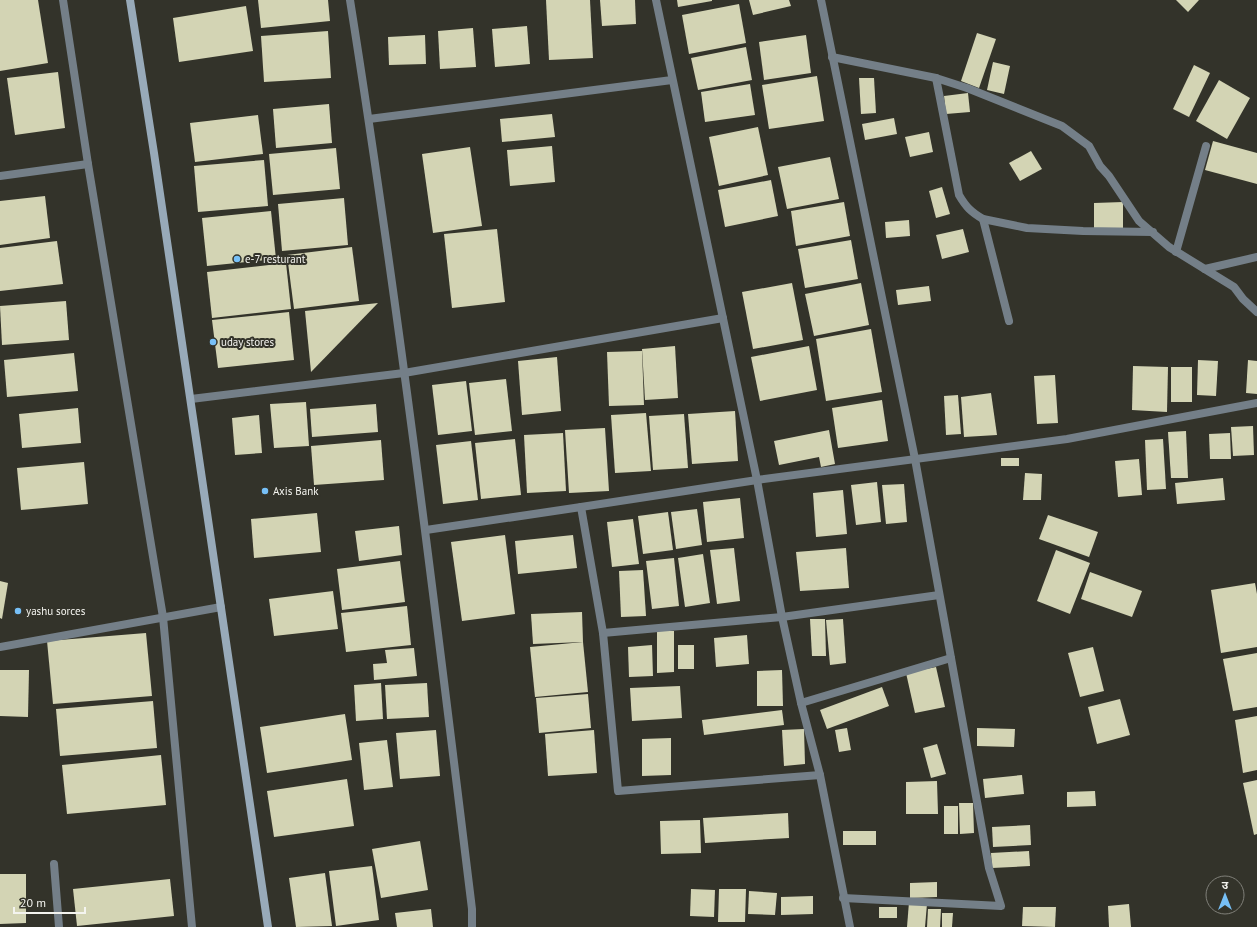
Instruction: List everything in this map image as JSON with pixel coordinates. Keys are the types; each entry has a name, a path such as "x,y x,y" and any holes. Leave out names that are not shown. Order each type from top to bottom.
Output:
{"street":[{"path":"63,0 88,164 163,617 192,927"},
{"path":"130,0 191,400 268,927"},
{"path":"350,0 369,119 426,530 472,909 472,927"},
{"path":"656,0 757,480 782,617 801,702 820,775 850,927"},
{"path":"820,0 915,459 990,868 1001,906 844,898"},
{"path":"832,57 936,78 981,93 1062,126 1088,146 1100,166 1109,176 1139,221 1176,252 1234,287 1243,299 1257,312"},
{"path":"936,78 959,194 964,204 971,212 983,219 1027,228 1083,231 1152,232"},
{"path":"369,119 672,80"},
{"path":"1176,252 1206,146"},
{"path":"0,176 88,164"},
{"path":"983,219 1009,321"},
{"path":"1205,269 1257,257"},
{"path":"191,400 404,373 723,318"},
{"path":"426,530 757,480 1067,439 1257,403"},
{"path":"581,507 603,633 618,791 820,775"},
{"path":"603,633 782,617 939,595"},
{"path":"0,647 221,607"},
{"path":"801,702 951,658"},
{"path":"54,864 59,927"}],"building":[{"path":"0,0 38,0 48,63 0,71"},
{"path":"258,0 328,0 330,21 261,28"},
{"path":"546,0 590,0 593,58 549,60"},
{"path":"600,0 635,0 636,24 602,26"},
{"path":"677,0 712,0 712,1 678,7"},
{"path":"749,0 789,0 791,6 753,15"},
{"path":"1176,0 1199,0 1188,12"},
{"path":"739,4 746,43 689,54 682,15"},
{"path":"246,6 253,51 179,62 173,18"},
{"path":"527,26 530,64 495,67 492,29"},
{"path":"473,28 476,67 440,69 438,31"},
{"path":"328,31 331,78 264,82 261,36"},
{"path":"977,33 996,39 979,88 961,81"},
{"path":"425,35 426,64 389,65 388,37"},
{"path":"806,35 811,73 764,80 759,42"},
{"path":"746,47 752,80 698,90 691,58"},
{"path":"993,62 1010,66 1004,94 987,90"},
{"path":"1194,65 1210,73 1189,117 1173,109"},
{"path":"58,72 65,128 15,135 7,78"},
{"path":"817,76 824,121 769,129 762,85"},
{"path":"859,78 874,78 876,113 861,114"},
{"path":"1219,80 1250,98 1227,139 1196,121"},
{"path":"750,84 755,115 705,122 701,92"},
{"path":"968,93 970,112 946,114 944,96"},
{"path":"329,104 332,143 276,148 273,109"},
{"path":"552,114 555,137 502,142 500,119"},
{"path":"258,115 263,154 195,162 190,123"},
{"path":"894,118 897,134 865,140 862,124"},
{"path":"758,127 768,175 719,186 709,137"},
{"path":"929,132 933,152 910,157 905,137"},
{"path":"1213,141 1257,153 1257,184 1205,170"},
{"path":"552,146 555,182 510,186 507,150"},
{"path":"470,147 482,226 433,233 422,154"},
{"path":"336,148 340,189 273,195 269,154"},
{"path":"1031,151 1042,169 1020,181 1009,163"},
{"path":"830,157 839,199 787,209 778,167"},
{"path":"264,160 268,206 198,212 194,166"},
{"path":"771,180 778,216 725,227 718,190"},
{"path":"942,187 950,214 936,218 929,191"},
{"path":"45,196 50,238 0,245 0,201"},
{"path":"344,198 348,245 282,251 278,204"},
{"path":"844,202 850,236 796,246 791,211"},
{"path":"1123,202 1123,229 1094,229 1094,203"},
{"path":"271,211 276,259 207,266 202,218"},
{"path":"909,220 910,236 886,238 885,222"},
{"path":"497,229 505,302 452,308 444,234"},
{"path":"963,229 969,252 942,259 936,235"},
{"path":"851,240 858,279 805,288 798,249"},
{"path":"57,241 63,284 0,291 0,248"},
{"path":"352,247 359,301 294,309 287,255"},
{"path":"286,263 291,309 212,318 207,272"},
{"path":"792,283 803,340 753,349 742,292"},
{"path":"861,283 869,325 814,336 805,294"},
{"path":"929,286 931,301 898,305 896,290"},
{"path":"66,301 69,340 2,345 0,306"},
{"path":"378,303 311,372 305,311"},
{"path":"289,312 294,360 218,368 212,320"},
{"path":"871,329 882,392 826,401 816,339"},
{"path":"675,346 678,398 645,400 642,349"},
{"path":"809,346 817,390 760,401 751,357"},
{"path":"642,351 644,405 609,406 607,352"},
{"path":"74,353 78,391 7,397 4,360"},
{"path":"557,357 561,411 522,415 518,361"},
{"path":"1198,360 1218,361 1216,396 1197,395"},
{"path":"1248,360 1257,361 1257,394 1246,393"},
{"path":"1133,366 1168,367 1167,412 1132,410"},
{"path":"1171,367 1192,367 1192,402 1171,402"},
{"path":"1055,375 1058,423 1037,424 1034,376"},
{"path":"506,379 512,431 475,435 469,383"},
{"path":"466,381 472,431 438,435 432,385"},
{"path":"991,393 997,435 964,437 961,397"},
{"path":"958,395 961,434 946,435 944,396"},
{"path":"882,400 888,441 838,448 832,408"},
{"path":"306,402 309,446 274,448 270,404"},
{"path":"376,404 378,432 312,437 310,409"},
{"path":"78,408 81,443 22,448 19,414"},
{"path":"735,411 738,461 692,464 688,414"},
{"path":"646,413 651,471 615,473 611,415"},
{"path":"684,414 688,468 653,470 649,416"},
{"path":"259,415 262,453 235,455 232,418"},
{"path":"1253,426 1254,455 1233,456 1231,427"},
{"path":"605,428 609,491 569,493 565,430"},
{"path":"829,430 835,464 821,467 819,457 779,465 774,441"},
{"path":"1186,431 1188,478 1171,478 1168,432"},
{"path":"563,433 566,491 527,493 524,435"},
{"path":"1230,433 1231,459 1210,459 1209,434"},
{"path":"515,439 521,495 481,499 475,443"},
{"path":"1163,439 1166,489 1147,490 1145,440"},
{"path":"381,440 384,480 314,485 311,446"},
{"path":"471,441 478,500 443,504 436,445"},
{"path":"1001,458 1019,458 1019,466 1001,466"},
{"path":"1139,459 1142,495 1118,497 1115,461"},
{"path":"84,462 88,504 21,510 17,468"},
{"path":"1025,473 1042,474 1041,500 1023,500"},
{"path":"1223,478 1225,500 1177,504 1175,483"},
{"path":"877,482 881,522 856,525 851,485"},
{"path":"904,484 907,522 886,524 882,485"},
{"path":"843,490 847,534 816,537 813,493"},
{"path":"740,498 744,538 707,542 703,502"},
{"path":"697,509 702,545 676,549 671,512"},
{"path":"668,512 673,550 643,554 638,516"},
{"path":"317,513 321,552 254,558 251,519"},
{"path":"1048,515 1098,532 1089,557 1039,539"},
{"path":"633,519 639,564 612,567 607,522"},
{"path":"399,526 402,555 359,561 355,531"},
{"path":"505,535 515,614 462,621 451,542"},
{"path":"573,535 577,568 518,574 515,541"},
{"path":"734,548 740,601 717,604 710,550"},
{"path":"846,548 849,588 800,591 796,552"},
{"path":"1056,550 1090,563 1070,614 1037,601"},
{"path":"703,554 710,603 685,607 678,558"},
{"path":"674,558 679,606 652,609 646,561"},
{"path":"400,561 405,602 342,610 337,569"},
{"path":"643,570 646,616 621,617 619,571"},
{"path":"1090,572 1142,591 1132,617 1081,599"},
{"path":"0,581 8,583 2,619 0,618"},
{"path":"1255,583 1257,594 1257,647 1221,653 1211,590"},
{"path":"333,591 338,629 274,636 269,599"},
{"path":"407,606 411,645 346,652 341,613"},
{"path":"582,612 583,642 533,644 531,614"},
{"path":"810,619 825,619 826,656 812,656"},
{"path":"843,619 846,663 830,665 826,620"},
{"path":"657,631 674,631 674,672 657,673"},
{"path":"146,633 152,696 53,704 47,641"},
{"path":"747,635 749,664 716,667 714,638"},
{"path":"583,642 588,692 535,697 530,647"},
{"path":"652,645 653,676 629,677 628,647"},
{"path":"678,645 694,645 694,669 678,669"},
{"path":"1093,647 1104,691 1080,697 1068,653"},
{"path":"414,648 417,676 374,680 373,664 387,663 385,650"},
{"path":"1257,653 1257,707 1233,711 1223,659"},
{"path":"936,667 945,707 915,713 906,673"},
{"path":"0,670 29,670 28,717 0,716"},
{"path":"782,670 783,706 757,706 757,671"},
{"path":"381,683 383,719 356,721 354,685"},
{"path":"427,683 429,717 387,719 385,685"},
{"path":"680,686 682,718 632,721 630,688"},
{"path":"882,687 889,706 827,729 820,710"},
{"path":"588,694 591,728 539,733 536,698"},
{"path":"1120,699 1130,735 1097,744 1088,707"},
{"path":"153,701 157,748 60,756 56,709"},
{"path":"782,710 784,725 704,735 702,720"},
{"path":"345,714 352,760 267,773 260,727"},
{"path":"1257,716 1257,770 1243,773 1235,720"},
{"path":"847,728 851,750 839,752 835,730"},
{"path":"977,728 1015,729 1014,747 977,746"},
{"path":"804,729 805,764 784,766 782,730"},
{"path":"436,730 440,776 400,779 396,733"},
{"path":"594,730 597,773 548,776 545,734"},
{"path":"671,738 671,775 642,776 642,739"},
{"path":"387,740 393,787 364,790 359,743"},
{"path":"937,744 946,774 931,778 923,748"},
{"path":"161,755 166,805 67,814 62,765"},
{"path":"1022,775 1024,794 985,798 983,779"},
{"path":"347,779 354,826 274,837 267,791"},
{"path":"1257,780 1257,834 1254,835 1243,783"},
{"path":"937,781 938,814 906,814 906,782"},
{"path":"1095,791 1096,806 1067,807 1067,792"},
{"path":"959,803 973,803 974,833 960,834"},
{"path":"944,806 958,806 958,834 944,834"},
{"path":"788,813 789,838 705,843 703,818"},
{"path":"700,820 701,853 661,854 660,821"},
{"path":"1030,825 1031,845 993,847 992,827"},
{"path":"843,831 876,831 876,845 843,845"},
{"path":"420,841 428,890 381,898 372,849"},
{"path":"1029,851 1030,866 992,868 991,853"},
{"path":"372,866 379,920 336,926 329,871"},
{"path":"325,873 332,926 296,927 289,878"},
{"path":"0,874 26,874 26,923 0,924"},
{"path":"170,879 174,916 77,926 73,889"},
{"path":"937,882 937,897 910,898 910,883"},
{"path":"691,889 715,890 714,917 690,916"},
{"path":"719,889 746,889 745,922 718,922"},
{"path":"749,891 777,893 775,915 748,914"},
{"path":"813,896 813,914 781,915 781,897"},
{"path":"909,902 927,904 925,927 907,927"},
{"path":"1129,904 1131,927 1109,927 1108,906"},
{"path":"879,907 897,907 897,918 879,918"},
{"path":"1023,907 1056,907 1055,927 1022,926"},
{"path":"431,909 433,927 397,927 395,913"},
{"path":"928,909 941,909 940,927 927,927"},
{"path":"942,913 953,913 952,927 942,927"}],"place":[{"name":"e-7 resturant","path":"237,259"},
{"name":"uday stores","path":"213,342"},
{"name":"Axis Bank","path":"265,491"},
{"name":"yashu sorces","path":"18,611"}]}
